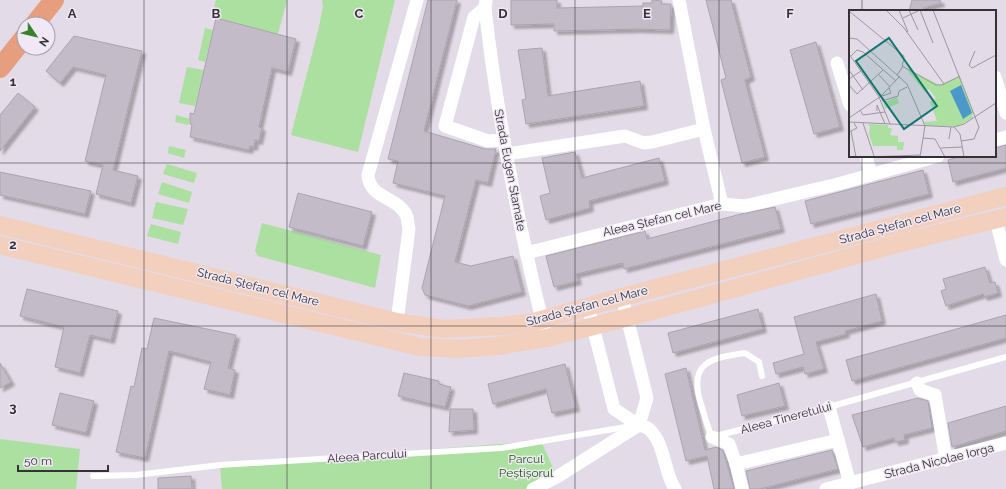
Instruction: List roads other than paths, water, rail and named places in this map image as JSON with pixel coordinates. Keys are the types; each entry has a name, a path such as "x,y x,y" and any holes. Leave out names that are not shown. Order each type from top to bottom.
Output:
{"main road":[{"path":"41,16 54,0"},
{"path":"0,68 16,48"},
{"name":"Strada Ștefan cel Mare","path":"0,225 397,322 443,329 501,326 542,319 1006,196"},
{"name":"Strada Ștefan cel Mare","path":"0,245 420,347 459,349 497,346 546,338 901,243 1001,218"},
{"path":"283,314 287,295"}],"street":[{"path":"397,322 409,229 407,216 398,206 374,191 368,182 368,175 417,0"},
{"path":"679,0 704,129 722,204"},
{"path":"486,4 474,17 445,126 488,141 504,140"},
{"name":"Strada Eugen Stamate","path":"486,4 504,140 526,253 546,338"},
{"path":"837,63 849,102"},
{"path":"996,80 1006,113"},
{"path":"507,154 625,136 644,143 652,142 704,129"},
{"path":"996,140 1006,137"},
{"path":"866,157 871,175"},
{"name":"Aleea Ștefan cel Mare","path":"526,253 722,204 745,206 871,175 934,157"},
{"path":"1001,218 1006,260"},
{"path":"533,489 557,477 639,424 647,398 622,297"},
{"path":"588,307 614,409 648,428 660,446 669,476 675,489"},
{"path":"916,383 920,390 935,395 946,460"},
{"path":"829,407 850,484"},
{"path":"712,437 729,444 742,489"},
{"path":"736,464 838,440"},
{"name":"Strada Nicolae Iorga","path":"826,489 946,460 1006,443"}],"lane":[{"path":"712,437 696,386 696,377 700,369 708,362 745,352 759,362 762,376"},
{"name":"Aleea Tineretului","path":"712,437 829,407 1006,357"},
{"name":"Aleea Parcului","path":"93,476 136,475 220,465 502,448 639,424"}],"park label":[{"name":"Parcul Peștișorul","path":"526,466"}]}
